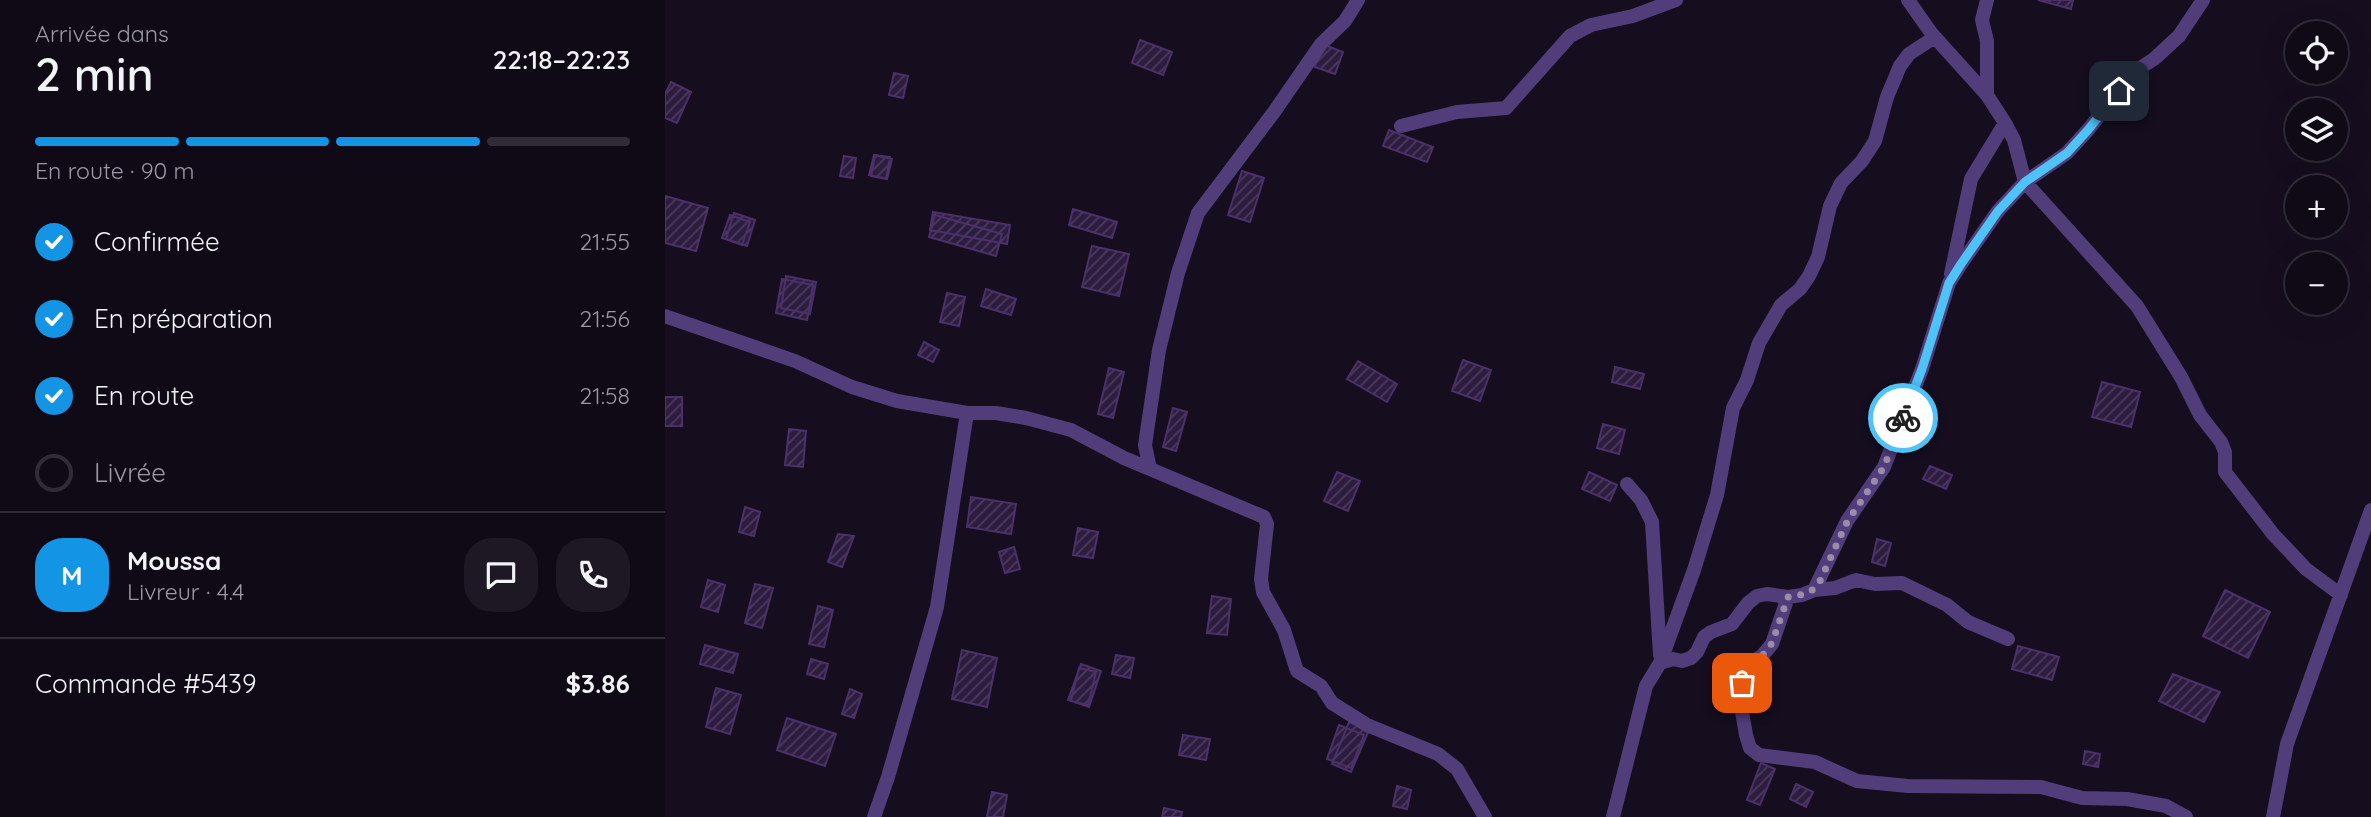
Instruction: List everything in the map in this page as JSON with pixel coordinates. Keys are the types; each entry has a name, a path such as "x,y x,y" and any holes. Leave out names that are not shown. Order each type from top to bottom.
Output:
{"street":[{"path":"1150,469 1145,445 1159,351 1178,273 1198,213 1321,44 1345,21 1357,0"},
{"path":"1401,127 1457,112 1506,108 1570,36 1591,25 1633,16 1677,0"},
{"path":"1908,0 1935,37 1987,95 2005,122 2014,140 2025,182 2137,306 2181,377 2200,415 2221,442 2225,452 2225,472 2273,534 2306,569 2341,595"},
{"path":"1987,0 1982,20 1987,41 1987,95"},
{"path":"1949,283 1998,211 2025,182 2067,153 2134,72 2154,59 2179,36 2203,0"},
{"path":"1613,817 1646,686 1660,663 1694,570 1717,495 1733,408 1747,380 1759,343 1781,305 1800,289 1809,276 1818,257 1830,206 1841,183 1862,161 1875,141 1899,66 1909,54 1935,37"},
{"path":"1814,590 1847,522 1884,467 1922,369 1949,283 1971,180 2005,122"},
{"path":"665,316 795,362 852,387 897,401 967,413 996,413 1071,430 1123,458 1264,517 1267,524 1261,579 1263,592 1284,631 1297,671 1321,686 1332,703 1367,725 1438,754 1457,769 1485,817"},
{"path":"874,817 937,607 967,413"},
{"path":"1123,458 1145,445"},
{"path":"1627,484 1641,500 1652,522 1660,663"},
{"path":"2273,817 2287,744 2371,510"},
{"path":"1660,663 1691,658 1704,637 1732,624 1757,596 1802,595 1856,580 1875,584 1902,583 1947,605 1968,622 2008,639"},
{"path":"1788,597 1772,643 1762,656 1749,664 1742,683 1741,706 1746,735 1750,748 1759,755 1815,762 1857,781 1908,786 2041,787 2082,798 2127,799 2166,806 2186,817"}],"building":[{"path":"2038,0 2073,0 2071,9"},
{"path":"1140,40 1172,52 1163,75 1132,63"},
{"path":"1322,44 1343,52 1335,74 1315,67"},
{"path":"894,73 908,76 903,98 889,95"},
{"path":"671,82 691,92 677,123 665,118 665,94"},
{"path":"1389,130 1433,147 1427,162 1383,146"},
{"path":"874,155 892,159 887,179 869,175"},
{"path":"875,155 890,157 886,179 871,176"},
{"path":"844,156 856,158 853,178 840,176"},
{"path":"1242,171 1264,178 1250,222 1228,215"},
{"path":"665,196 708,208 696,251 665,243"},
{"path":"1073,209 1117,222 1112,238 1069,225"},
{"path":"933,212 1010,225 1007,244 930,230"},
{"path":"734,213 755,220 747,246 726,239"},
{"path":"730,215 750,222 742,245 722,238"},
{"path":"935,215 1002,234 996,256 929,237"},
{"path":"1092,246 1129,254 1119,296 1082,287"},
{"path":"786,276 816,282 810,314 781,308"},
{"path":"782,279 813,285 807,320 776,313"},
{"path":"986,289 1016,299 1011,315 981,306"},
{"path":"947,293 965,297 959,326 940,322"},
{"path":"924,342 939,350 933,362 918,355"},
{"path":"1463,360 1491,370 1480,401 1452,391"},
{"path":"1358,361 1397,384 1387,402 1347,379"},
{"path":"1615,367 1644,374 1640,389 1612,382"},
{"path":"1109,368 1124,372 1113,418 1098,414"},
{"path":"2102,382 2140,392 2131,427 2092,417"},
{"path":"665,397 682,397 682,426 665,426"},
{"path":"1173,408 1187,412 1176,451 1163,447"},
{"path":"1603,424 1625,430 1619,454 1597,448"},
{"path":"789,429 806,431 803,467 785,465"},
{"path":"1930,466 1952,475 1946,489 1923,479"},
{"path":"1337,472 1360,481 1348,511 1324,501"},
{"path":"1589,472 1617,485 1610,501 1582,489"},
{"path":"971,497 1016,504 1011,534 967,527"},
{"path":"745,507 760,512 754,536 739,532"},
{"path":"1078,528 1098,532 1093,558 1073,555"},
{"path":"838,534 854,536 842,567 828,562"},
{"path":"1877,539 1891,543 1885,566 1872,562"},
{"path":"1014,547 1020,569 1005,573 999,552"},
{"path":"708,580 725,585 718,612 701,607"},
{"path":"755,584 773,588 762,628 745,623"},
{"path":"2225,590 2270,612 2248,658 2203,636"},
{"path":"1212,596 1231,599 1227,635 1207,633"},
{"path":"818,606 833,610 824,647 809,644"},
{"path":"705,645 738,654 733,673 700,664"},
{"path":"2018,646 2059,657 2052,680 2012,669"},
{"path":"962,650 997,658 987,707 952,699"},
{"path":"1116,655 1134,658 1130,678 1112,674"},
{"path":"811,659 828,664 824,679 807,674"},
{"path":"1081,664 1101,671 1089,707 1068,700"},
{"path":"1079,668 1096,672 1088,705 1071,701"},
{"path":"2173,674 2220,692 2204,722 2159,701"},
{"path":"716,688 741,695 730,734 706,727"},
{"path":"850,689 862,694 854,718 842,714"},
{"path":"787,718 836,734 825,766 777,750"},
{"path":"1349,722 1369,730 1351,772 1332,764"},
{"path":"1339,725 1364,735 1351,768 1327,759"},
{"path":"1183,735 1210,739 1206,760 1179,755"},
{"path":"2085,751 2100,754 2098,767 2083,764"},
{"path":"1761,763 1775,769 1760,805 1747,800"},
{"path":"1796,784 1813,792 1806,807 1790,799"},
{"path":"1397,786 1411,790 1407,809 1393,806"},
{"path":"992,792 1007,795 1003,817 987,817"},
{"path":"1164,808 1182,812 1181,817 1162,817"}],"way so far":[{"path":"1742,683 1749,664 1762,656 1772,643 1788,597 1814,590 1819,583 1847,522 1884,467 1903,418"}],"route":[{"path":"1903,418 1922,369 1949,283 1961,264 1998,211 2025,182 2067,153 2119,91"}]}
